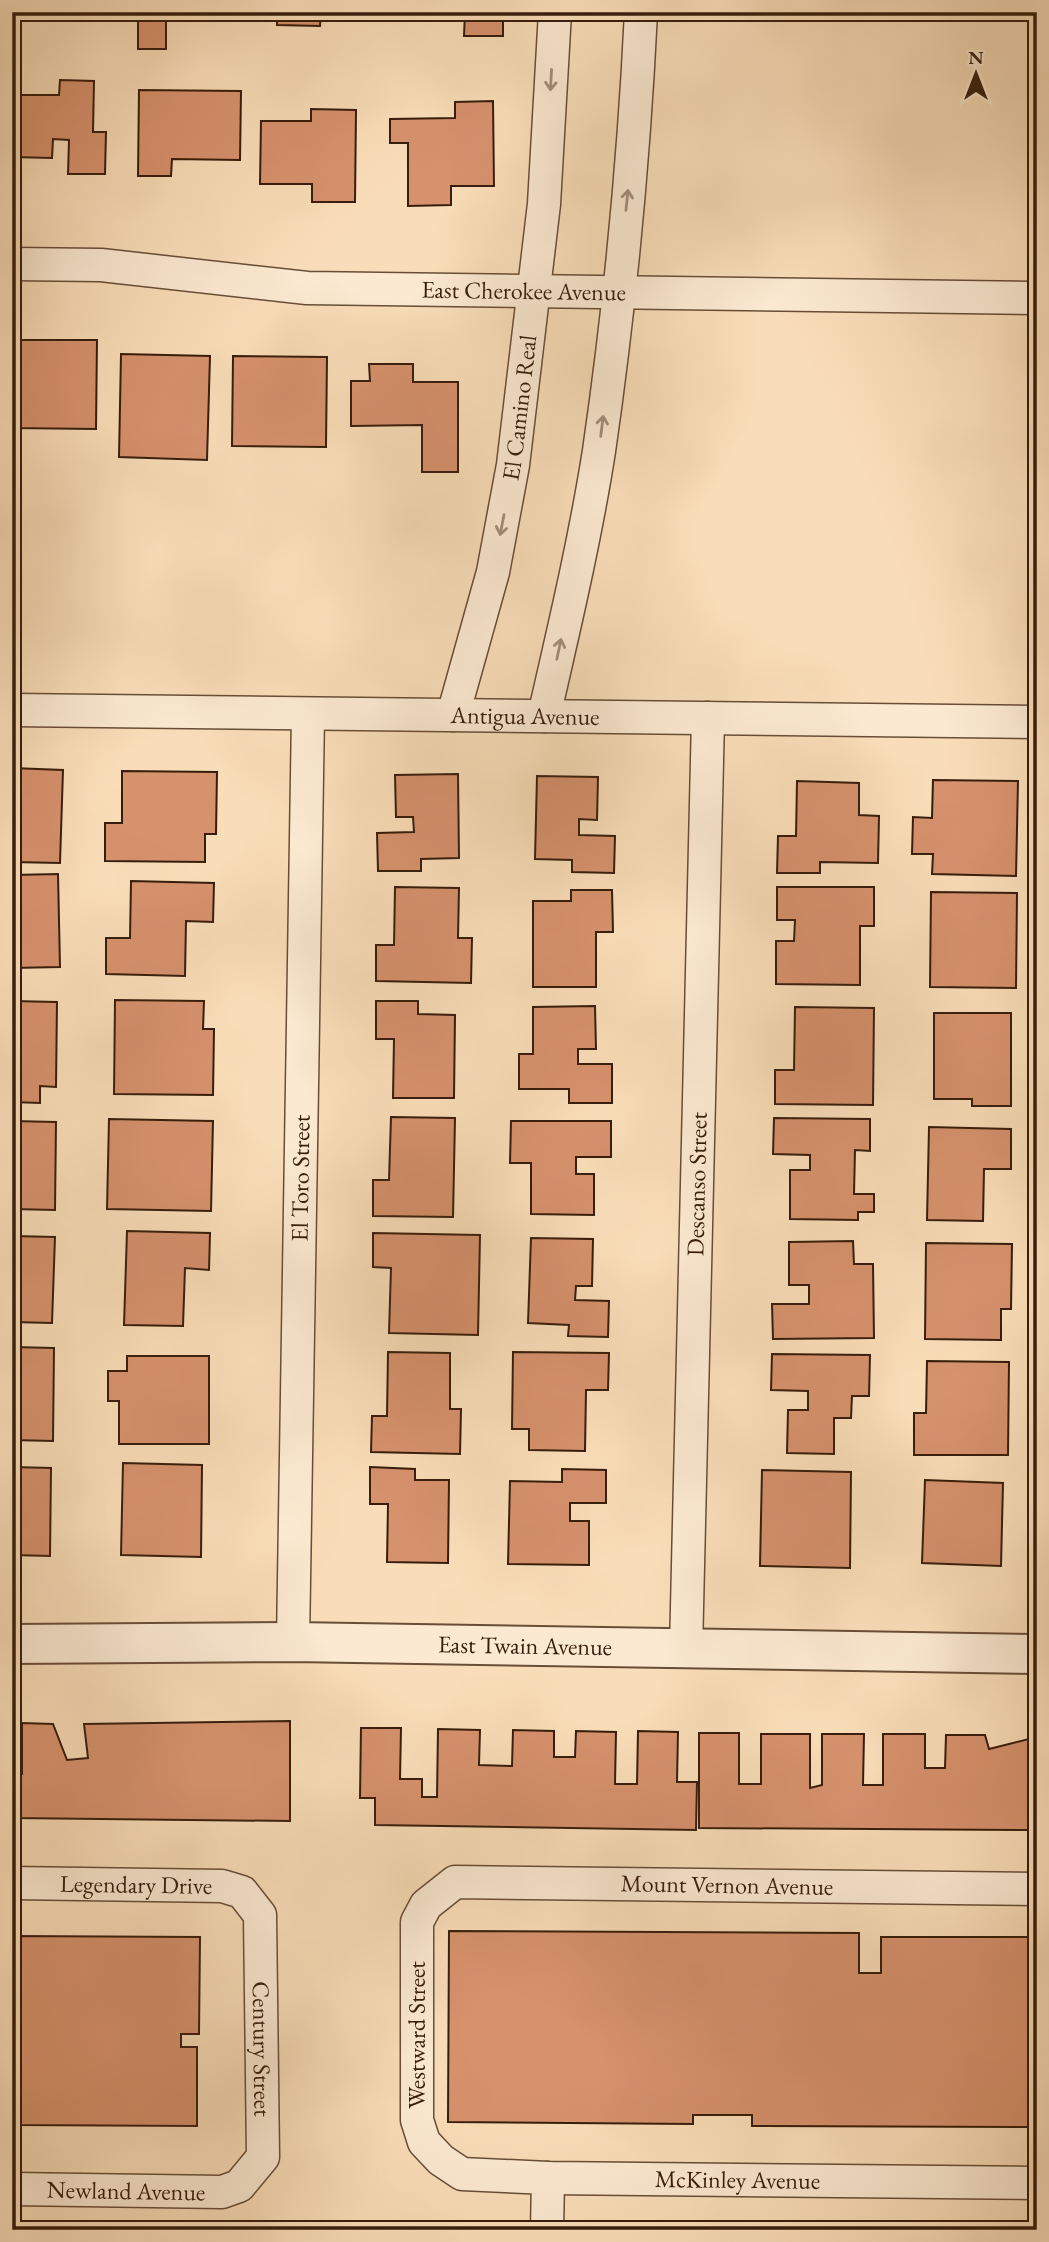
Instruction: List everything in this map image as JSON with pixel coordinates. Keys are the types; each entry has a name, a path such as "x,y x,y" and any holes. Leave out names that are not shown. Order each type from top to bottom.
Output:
{"street":[{"name":"El Camino Real","path":"453,715 496,558 513,465 544,204 555,12"},
{"path":"544,716 578,561 598,452 629,185 641,12"},
{"name":"East Cherokee Avenue","path":"12,264 101,265 307,288 1037,298"},
{"name":"Antigua Avenue","path":"12,710 1037,722"},
{"name":"El Toro Street","path":"293,1642 308,714"},
{"name":"Descanso Street","path":"686,1650 708,718"},
{"name":"East Twain Avenue","path":"12,1644 293,1642 1037,1654"},
{"name":"Mount Vernon Avenue","path":"426,1905 455,1882 1037,1889"},
{"name":"Legendary Drive","path":"12,1883 222,1886 242,1892 253,1908"},
{"name":"Westward Street","path":"426,1905 417,1922 417,2120 424,2142 441,2160"},
{"name":"Century Street","path":"239,2186 263,2157 260,1915 253,1908"},
{"name":"McKinley Avenue","path":"441,2160 462,2174 548,2178 1037,2183"},
{"path":"547,2230 548,2178"},
{"name":"Newland Avenue","path":"12,2189 222,2192 239,2186"}],"building":[{"path":"138,12 226,12 226,15 166,15 166,49 138,49"},
{"path":"277,12 321,12 320,26 277,25"},
{"path":"465,12 503,12 503,36 464,36"},
{"path":"60,80 94,81 93,132 106,132 105,174 68,174 69,140 53,139 52,158 12,157 12,95 59,95"},
{"path":"139,90 241,91 240,160 172,159 171,176 138,176"},
{"path":"493,101 494,186 451,186 451,205 408,206 408,143 390,143 390,119 455,118 455,102"},
{"path":"311,109 356,110 355,202 312,202 312,184 260,184 261,121 311,121"},
{"path":"12,340 97,340 96,429 12,428"},
{"path":"121,354 210,356 207,460 119,457"},
{"path":"233,356 327,357 326,447 232,446"},
{"path":"369,364 413,364 413,382 458,382 458,472 422,472 422,425 351,426 351,381 370,381"},
{"path":"12,768 63,770 60,863 12,862"},
{"path":"122,771 217,772 216,834 205,834 205,862 105,861 105,823 122,823"},
{"path":"458,774 459,858 421,859 421,871 378,871 377,833 414,832 413,817 396,817 395,775"},
{"path":"537,776 598,777 597,820 579,819 579,835 615,836 614,873 572,872 572,860 535,859"},
{"path":"933,780 1018,781 1016,876 932,874 933,854 912,854 913,817 932,818"},
{"path":"797,781 859,783 859,815 879,816 878,863 820,862 820,873 777,873 778,836 796,836"},
{"path":"58,874 60,967 12,968 12,875"},
{"path":"131,881 214,883 213,922 186,921 185,976 106,974 106,938 130,938"},
{"path":"395,887 459,888 458,938 472,938 471,983 376,981 376,945 394,945"},
{"path":"777,887 874,887 874,926 860,926 860,985 776,984 776,941 794,941 795,920 777,920"},
{"path":"571,890 612,890 613,932 596,932 596,987 533,987 533,901 571,901"},
{"path":"931,892 1017,893 1016,988 930,987"},
{"path":"115,1000 204,1001 203,1029 214,1029 213,1095 114,1094"},
{"path":"12,1001 57,1002 56,1087 40,1086 40,1103 12,1102"},
{"path":"376,1001 418,1001 418,1014 455,1015 454,1098 393,1098 394,1039 376,1039"},
{"path":"595,1006 596,1049 578,1049 578,1064 612,1064 612,1103 569,1103 569,1089 519,1089 519,1054 533,1054 533,1007"},
{"path":"795,1007 874,1008 873,1105 775,1104 775,1070 794,1070"},
{"path":"934,1013 1011,1013 1011,1106 972,1106 972,1099 934,1099"},
{"path":"391,1117 455,1118 453,1217 373,1216 373,1180 389,1180"},
{"path":"774,1118 870,1119 870,1151 855,1150 854,1194 874,1194 874,1212 858,1212 858,1220 790,1219 790,1170 810,1170 810,1155 773,1154"},
{"path":"109,1119 213,1121 211,1211 107,1209"},
{"path":"12,1121 56,1122 55,1210 12,1209"},
{"path":"511,1121 611,1121 611,1157 576,1157 576,1174 594,1174 594,1215 531,1214 531,1163 510,1163"},
{"path":"929,1127 1011,1129 1011,1169 984,1169 983,1221 927,1220"},
{"path":"127,1231 210,1233 209,1270 185,1268 183,1326 124,1325"},
{"path":"373,1233 480,1235 478,1335 389,1333 391,1268 373,1267"},
{"path":"12,1236 55,1237 52,1323 12,1322"},
{"path":"531,1238 593,1239 592,1286 576,1286 575,1300 609,1301 608,1337 568,1336 569,1325 528,1323"},
{"path":"853,1241 854,1264 873,1264 874,1338 773,1339 772,1304 809,1304 809,1285 789,1285 789,1242"},
{"path":"926,1243 1012,1244 1011,1309 1001,1309 1001,1340 925,1339"},
{"path":"12,1347 54,1348 53,1441 12,1440"},
{"path":"388,1352 450,1353 450,1409 461,1409 460,1454 371,1452 372,1416 387,1416"},
{"path":"513,1352 609,1353 608,1390 586,1390 585,1451 529,1450 529,1429 512,1429"},
{"path":"772,1354 870,1355 869,1396 852,1396 851,1418 834,1418 834,1454 787,1453 788,1410 808,1410 808,1391 771,1390"},
{"path":"127,1356 209,1356 209,1444 119,1444 119,1401 108,1401 108,1371 127,1371"},
{"path":"927,1361 1009,1362 1008,1455 914,1455 914,1413 926,1413"},
{"path":"123,1463 202,1465 201,1557 121,1555"},
{"path":"12,1467 51,1468 50,1556 12,1555"},
{"path":"370,1467 415,1469 415,1480 449,1480 448,1563 387,1562 388,1504 370,1504"},
{"path":"562,1469 606,1470 606,1503 570,1503 570,1521 589,1521 589,1565 508,1564 510,1481 562,1482"},
{"path":"762,1470 851,1472 850,1568 760,1566"},
{"path":"925,1480 1003,1483 1001,1566 922,1563"},
{"path":"290,1721 290,1821 12,1818 12,1774 22,1774 22,1723 53,1724 67,1760 88,1758 84,1724"},
{"path":"361,1728 401,1728 400,1779 422,1779 422,1797 437,1797 438,1729 480,1730 479,1765 512,1766 513,1730 554,1731 554,1757 575,1757 576,1731 616,1732 615,1784 637,1784 638,1731 678,1732 677,1782 697,1782 696,1830 375,1825 375,1798 360,1798"},
{"path":"699,1733 739,1733 739,1784 761,1784 761,1734 810,1734 810,1788 822,1785 822,1734 864,1734 863,1785 883,1785 883,1734 925,1734 925,1768 945,1768 946,1735 985,1735 989,1749 1037,1737 1037,1830 699,1828"},
{"path":"449,1931 859,1933 859,1973 881,1973 881,1937 1037,1937 1037,2127 752,2126 752,2115 693,2115 693,2124 448,2122"},
{"path":"12,1936 200,1937 199,2034 181,2034 181,2047 197,2047 197,2126 12,2125"}]}
